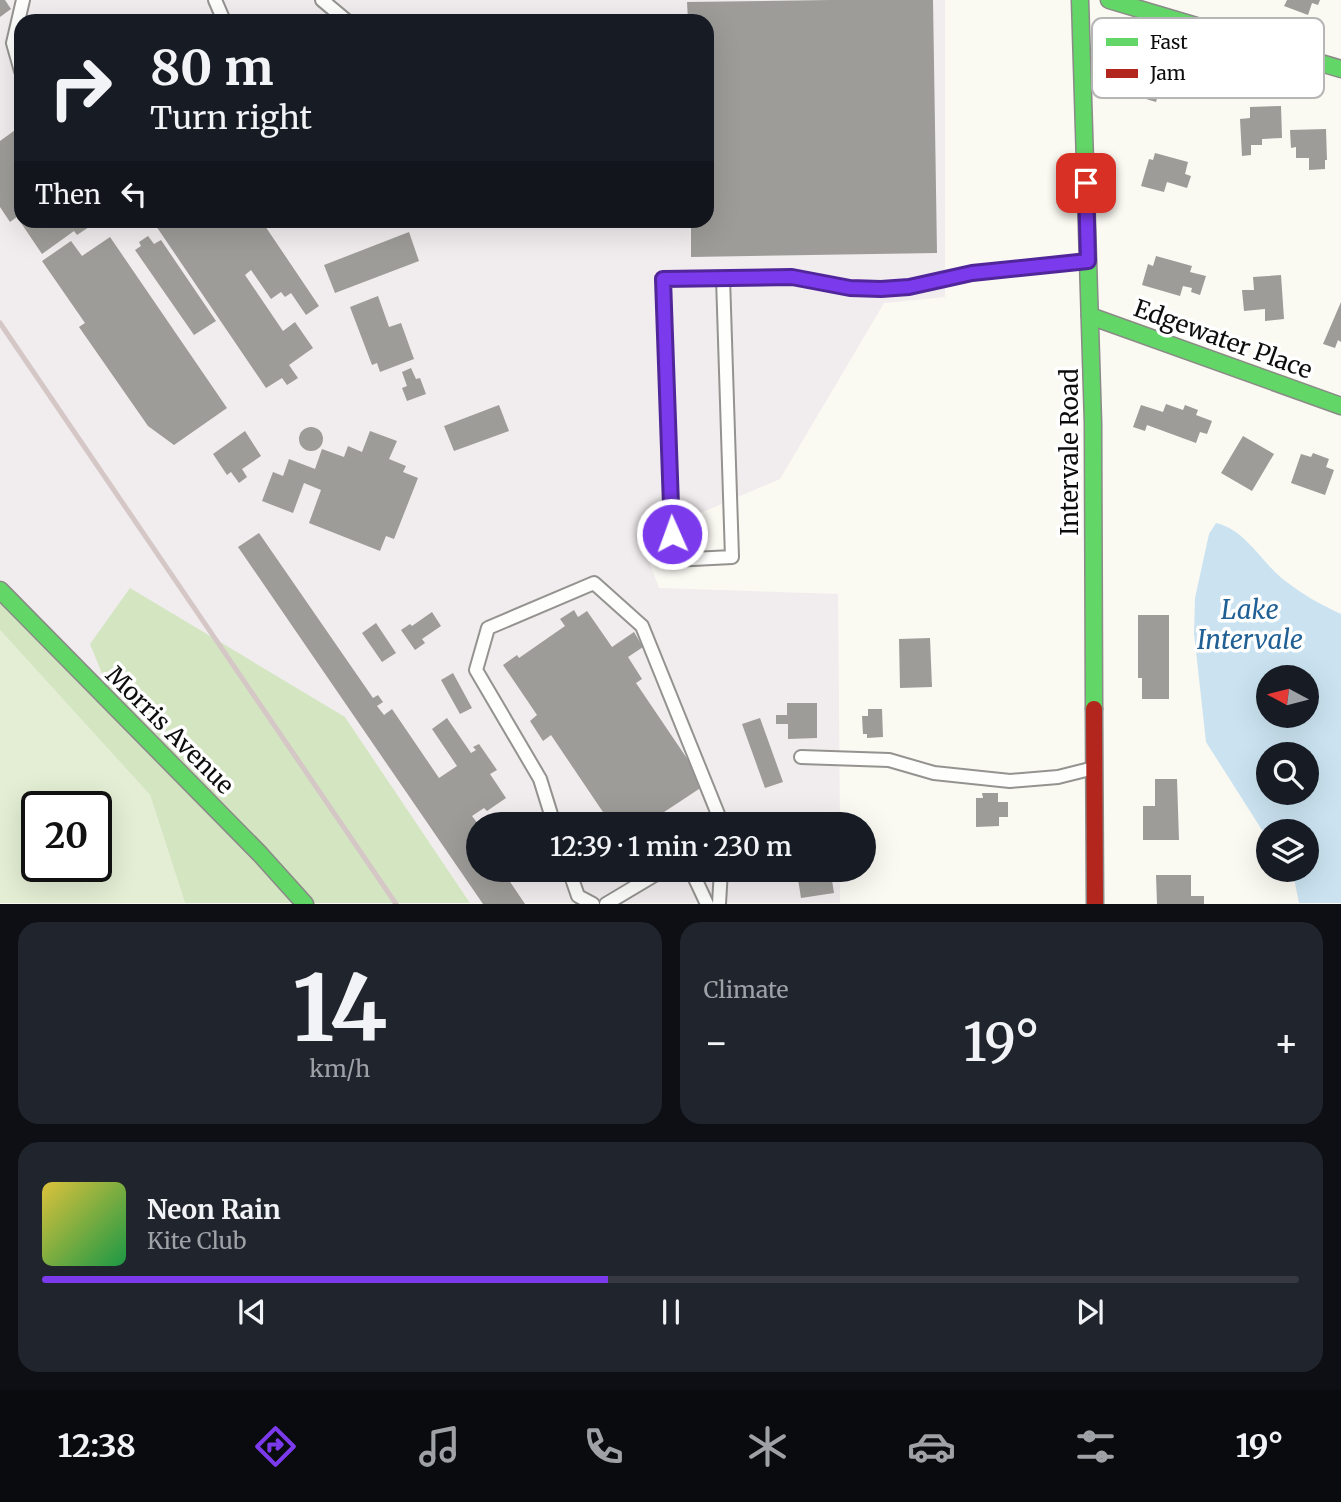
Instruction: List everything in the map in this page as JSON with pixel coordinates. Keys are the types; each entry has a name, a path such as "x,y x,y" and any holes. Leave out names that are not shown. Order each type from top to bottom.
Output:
{"street":[{"name":"Intervale Road","path":"1080,0 1093,423 1095,904"},
{"path":"1109,0 1170,18"},
{"path":"1324,64 1341,69"},
{"name":"Edgewater Place","path":"1090,316 1341,406"},
{"name":"Morris Avenue","path":"0,590 260,853 305,904"}],"lane":[{"path":"322,0 339,14"},
{"path":"723,278 732,557 673,560 663,279 723,278 792,277 850,288 881,289 919,286 972,273 1088,261"},
{"path":"550,812 540,779 476,670 488,628 594,583 642,626 717,812"},
{"path":"801,757 889,760 934,773 1010,781 1058,777 1094,768"},
{"path":"573,882 578,896 593,904"},
{"path":"606,904 643,882"},
{"path":"697,882 707,904"},
{"path":"719,904 720,882"}],"shaded area":[{"path":"0,0 945,0 945,297 884,303 780,479 640,539 659,588 838,594 840,812 466,812 466,882 840,882 840,903 470,903 345,717 123,726 0,586"}],"green space":[{"path":"0,586 122,723 90,644 130,588 345,717 470,903 185,903 150,795 0,630"},
{"path":"0,630 150,795 185,903 0,903"}],"water":[{"name":"Lake Intervale","path":"1216,523 1245,539 1284,580 1341,614 1341,903 1299,903 1294,882 1319,882 1319,819 1256,821 1206,742 1194,633 1195,598 1209,534"}],"building":[{"path":"0,0 5,0 11,9 0,17"},
{"path":"933,0 937,253 691,257 691,228 714,228 714,14 688,14 687,2"},
{"path":"1287,0 1320,0 1318,5 1312,3 1308,15 1284,6"},
{"path":"1281,106 1282,138 1262,139 1262,145 1251,145 1251,155 1242,156 1240,119 1250,118 1250,107"},
{"path":"1326,129 1325,169 1309,170 1309,158 1296,158 1296,147 1291,148 1290,130"},
{"path":"14,131 14,219 10,222 0,207 0,141"},
{"path":"1155,153 1188,162 1185,174 1191,176 1187,188 1167,182 1164,192 1141,186 1149,159 1153,160"},
{"path":"24,228 88,228 77,235 74,231 42,254"},
{"path":"157,228 266,228 319,306 306,315 291,293 285,297 281,292 271,299 251,270 245,275 283,331 295,322 313,348 289,365 298,378 287,385 282,378 266,388"},
{"path":"409,232 419,261 335,293 324,265"},
{"path":"148,236 154,244 161,240 216,321 194,335 135,250 141,246 139,242"},
{"path":"110,237 227,408 174,445 148,426 79,327 85,323 42,261 71,241 82,256"},
{"path":"1156,256 1192,266 1190,272 1206,276 1200,295 1191,292 1192,288 1183,286 1180,296 1142,285 1148,264 1153,266"},
{"path":"1281,275 1284,319 1265,321 1265,309 1244,311 1242,290 1254,290 1253,277"},
{"path":"378,296 389,327 401,323 414,359 380,372 377,363 372,365 350,307"},
{"path":"1341,302 1341,342 1338,340 1335,348 1323,344"},
{"path":"411,368 416,379 420,378 426,394 407,401 402,388 407,386 402,372"},
{"path":"1166,404 1183,410 1185,405 1198,410 1196,415 1212,421 1207,434 1200,432 1196,443 1147,425 1145,431 1133,427 1141,405 1163,412"},
{"path":"499,405 509,431 454,451 444,426"},
{"path":"311,427 319,431 323,439 319,447 311,451 303,447 299,439 303,431"},
{"path":"245,431 261,456 242,469 247,477 239,483 231,472 227,475 213,454"},
{"path":"370,431 397,441 389,459 406,466 403,472 418,478 394,539 386,536 380,551 309,523 321,490 304,483 293,513 262,501 273,472 283,476 289,459 315,469 322,449 344,457 348,446 362,452"},
{"path":"1243,436 1274,454 1252,491 1221,473"},
{"path":"1313,453 1329,459 1326,467 1334,470 1325,495 1291,483 1301,454 1311,457"},
{"path":"259,533 373,698 378,695 383,702 377,706 384,715 392,709 439,778 457,766 432,729 447,718 471,753 476,750 473,747 479,744 497,770 490,774 506,798 487,811 484,808 478,812 466,812 466,879 238,547"},
{"path":"574,610 578,617 587,611 612,647 634,632 643,647 628,657 642,679 636,683 705,785 664,812 603,812 551,735 543,741 530,721 537,715 503,665 517,655 519,658 565,626 560,619"},
{"path":"432,612 441,626 422,639 425,643 415,650 401,630"},
{"path":"1138,615 1169,615 1169,699 1142,699 1142,678 1138,678"},
{"path":"376,623 396,653 382,662 362,633"},
{"path":"930,638 932,687 900,688 899,639"},
{"path":"453,673 472,708 460,714 441,680"},
{"path":"787,703 817,703 817,738 788,739 788,724 776,724 776,715 787,715"},
{"path":"868,709 882,709 883,737 867,738 867,734 863,734 862,716 868,716"},
{"path":"760,718 783,782 765,788 742,724"},
{"path":"1155,779 1177,779 1179,840 1143,840 1143,806 1155,806"},
{"path":"982,793 998,793 998,802 1008,802 1008,817 999,817 999,826 976,827 976,798 983,798"},
{"path":"1156,875 1191,875 1191,896 1204,896 1204,904 1157,904"},
{"path":"468,882 510,882 525,904 483,904"},
{"path":"798,882 832,882 834,893 801,898"}],"railway":[{"path":"0,323 396,904"}],"traffic: fast":[{"path":"1080,0 1093,423 1094,709"},
{"path":"1109,0 1170,18"},
{"path":"1324,64 1341,69"},
{"path":"1090,316 1341,406"},
{"path":"0,590 260,854 305,904"}],"traffic: jam":[{"path":"1094,709 1095,904"}],"route":[{"path":"672,534 663,279 792,277 850,288 881,289 938,282 972,273 1088,261 1086,183"}]}
